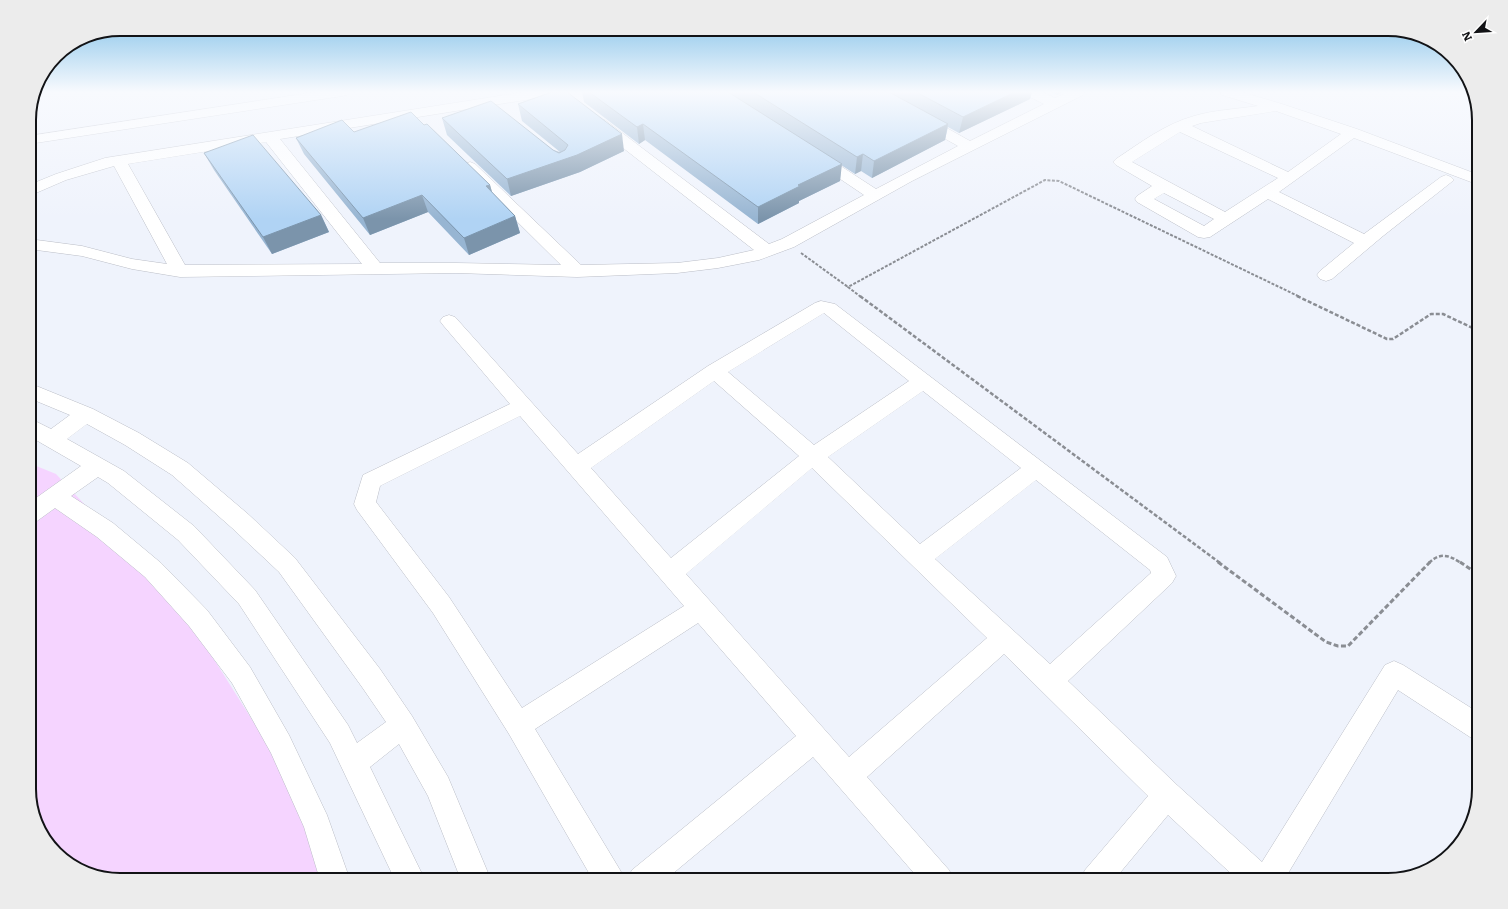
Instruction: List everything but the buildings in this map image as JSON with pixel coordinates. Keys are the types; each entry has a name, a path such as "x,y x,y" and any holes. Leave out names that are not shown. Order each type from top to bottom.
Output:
{"street":[{"path":"36,139 65,134"},
{"path":"36,188 68,175 105,163 292,134"},
{"path":"615,134 767,251"},
{"path":"948,134 970,147"},
{"path":"36,245 82,251 132,264 180,271 456,268 577,271 677,268 718,263 767,251 788,243 994,134"},
{"path":"1165,134 1121,162 1226,219"},
{"path":"1198,134 1289,178"},
{"path":"1163,186 1143,199 1204,233 1289,178 1349,134"},
{"path":"1358,134 1472,177"},
{"path":"270,137 375,269"},
{"path":"802,148 876,196"},
{"path":"460,157 577,271"},
{"path":"119,161 180,271"},
{"path":"1437,164 1446,180 1472,191"},
{"path":"1326,275 1446,180"},
{"path":"1267,192 1366,242"},
{"path":"576,467 715,371 821,307 829,308 1159,564 1164,576 1050,681"},
{"path":"449,321 934,873"},
{"path":"715,371 813,456 1050,681 1167,795 1252,873"},
{"path":"670,574 813,456 922,381"},
{"path":"36,393 86,414 132,439 180,469 240,521 287,565 371,678 403,725 438,787 473,873"},
{"path":"523,406 371,481 365,504 441,605 518,724 606,873"},
{"path":"52,439 86,414"},
{"path":"36,430 116,477 186,533 247,597 339,734 407,873"},
{"path":"36,510 97,466"},
{"path":"919,558 1035,469"},
{"path":"55,496 105,530 153,570 198,618 241,675 280,744 317,825 334,873"},
{"path":"518,724 701,608"},
{"path":"848,776 1005,638"},
{"path":"1271,873 1394,673 1472,723"},
{"path":"353,763 403,725"},
{"path":"651,873 815,738"},
{"path":"1101,873 1167,795"}],"path":[{"path":"848,287 1045,180 1051,179 1066,184 1387,339 1393,339 1431,314 1442,314 1472,328"},
{"path":"788,243 1326,642 1338,646 1348,646 1434,558 1443,555 1452,557 1472,570"}],"shaded area":[{"path":"36,466 56,474 181,607 326,837 338,873 109,872 88,867 78,862 69,856 53,840 42,821 36,795"}]}
